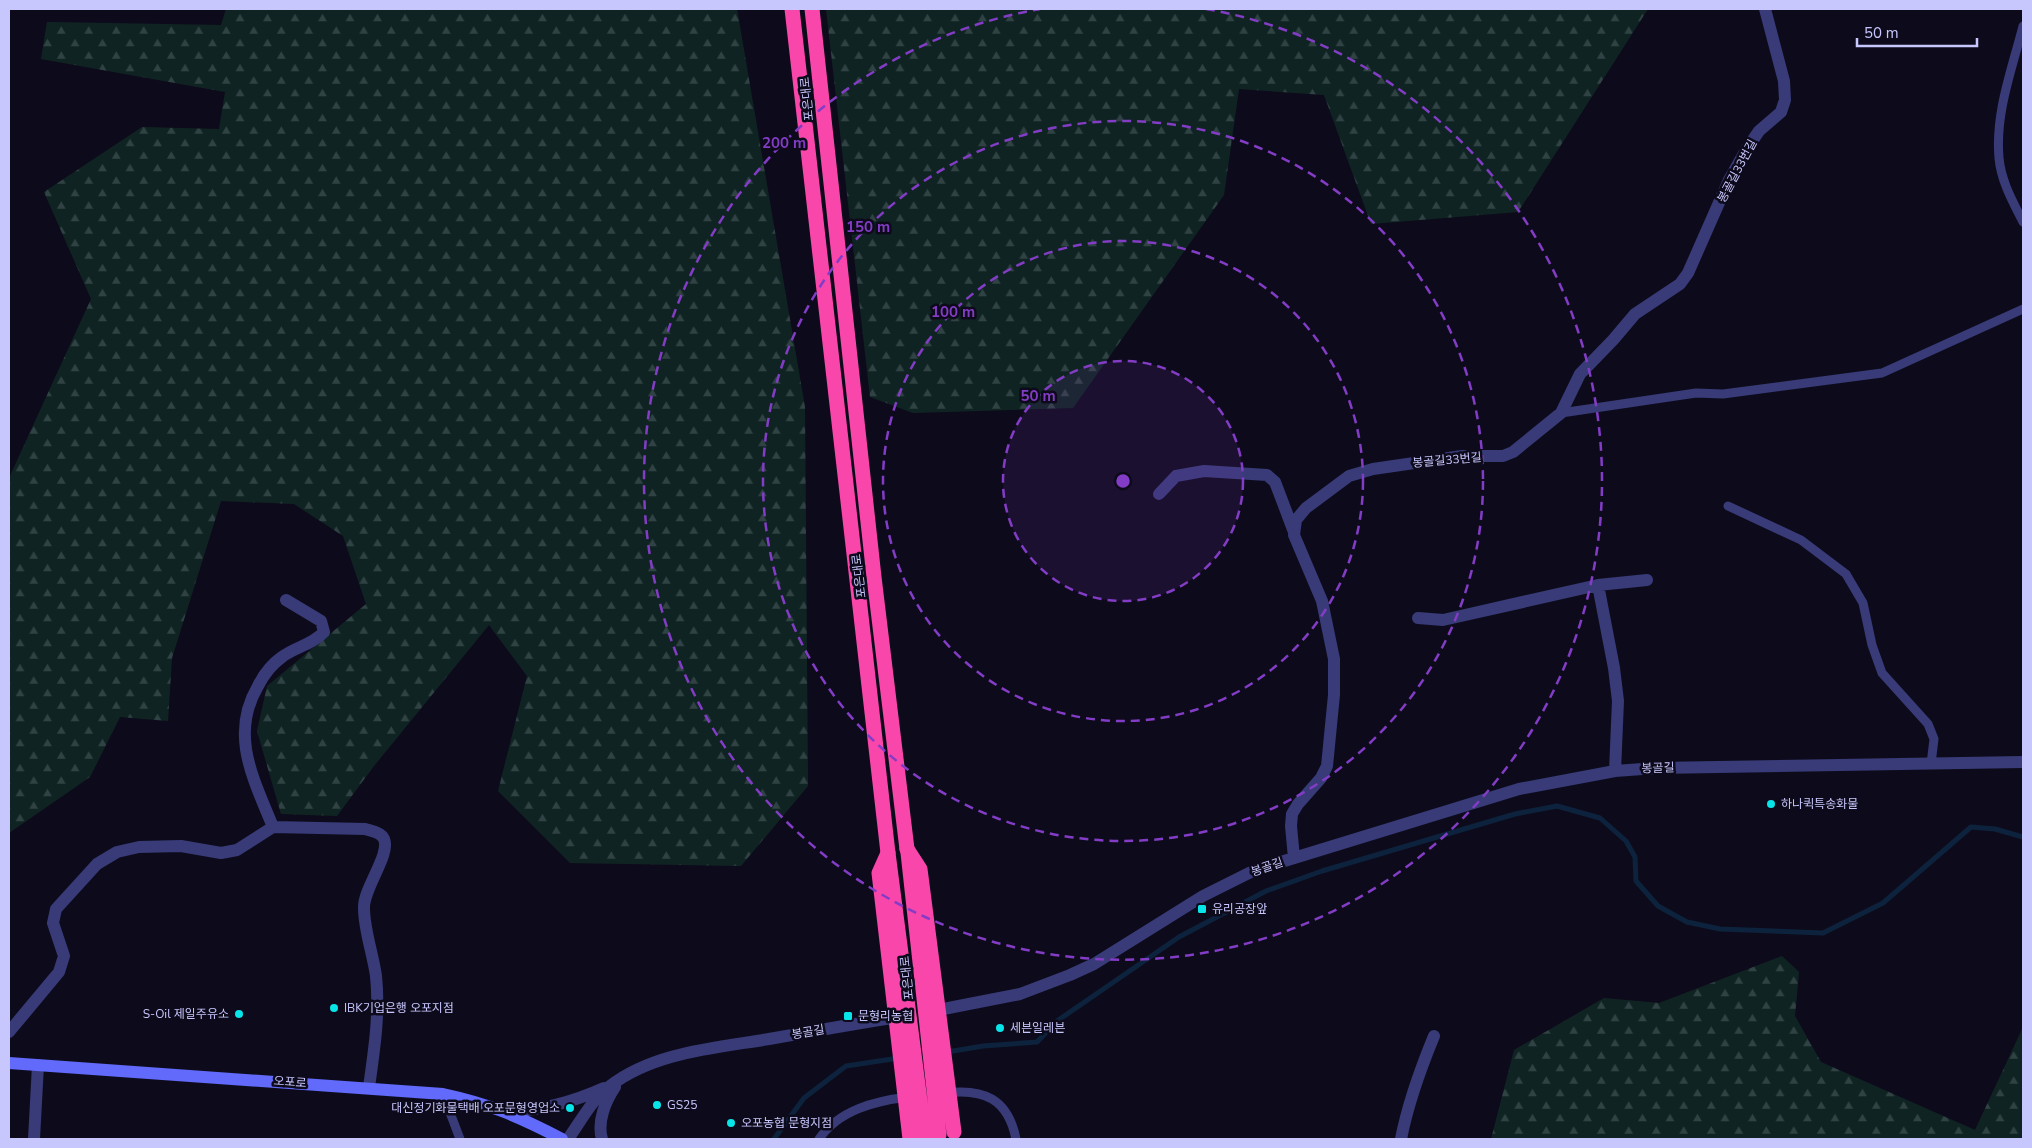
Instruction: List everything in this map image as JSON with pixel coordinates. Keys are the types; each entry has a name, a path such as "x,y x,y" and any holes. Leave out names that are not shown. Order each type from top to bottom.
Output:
{"highway":[{"name":"포은대로","path":"792,9 888,853 935,1138"},
{"name":"포은대로","path":"812,9 873,567 907,849 935,1138"},
{"path":"907,849 920,869 955,1136"},
{"path":"888,853 878,873 910,1139"}],"street":[{"name":"봉골길33번길","path":"1294,535 1296,520 1306,508 1349,476 1372,468 1453,457 1502,456 1514,452 1561,413 1580,374 1635,314 1680,284 1688,274 1729,180 1746,150 1760,131 1780,112 1784,100 1784,81 1765,9"},
{"path":"1159,494 1176,476 1204,472 1268,475 1275,482 1294,535 1322,601 1334,659 1334,695 1326,766 1321,778 1298,804 1292,814 1291,826 1294,858"},
{"path":"1418,618 1442,620 1598,586 1646,580"},
{"path":"1598,586 1614,668 1618,701 1615,770"},
{"path":"273,827 252,776 244,743 244,720 250,699 263,677 281,657 318,638 324,632 321,621 286,600"},
{"name":"봉골길","path":"568,1139 594,1102 609,1086 650,1064 692,1052 964,1007 1020,994 1094,964 1203,896 1255,870 1519,788 1615,770 2023,762"},
{"path":"10,1030 58,972 64,956 53,923 56,909 97,864 118,852 139,847 181,846 221,853 236,850 273,827 365,829 378,833 384,839 386,850 367,891 364,908 376,977 377,1031 368,1088"},
{"path":"1401,1139 1406,1113 1420,1070 1434,1036"},
{"name":"오포로","path":"9,1062 443,1094 479,1102 509,1112 562,1139"},
{"path":"34,1139 38,1065"},
{"path":"602,1139 600,1120 611,1094 623,1077"},
{"path":"509,1112 532,1111 564,1104 609,1086"}],"lane":[{"path":"2023,26 1999,116 1998,159 2008,193 2023,222"},
{"path":"1561,413 1696,392 1723,394 1882,373 2023,309"},
{"path":"1728,506 1801,540 1846,574 1863,603 1872,645 1882,674 1928,724 1934,739 1931,764"},
{"path":"819,1139 839,1120 854,1110 875,1102 962,1090 983,1094 997,1102 1005,1110 1013,1123 1016,1139"},
{"path":"443,1094 460,1139"}],"green space":[{"path":"226,9 737,9 805,407 808,786 741,866 570,863 498,791 527,676 489,625 374,766 337,816 281,814 257,731 267,686 366,604 343,536 294,504 221,501 172,658 168,721 120,717 90,777 9,833 9,478 91,299 44,192 142,127 219,129 225,92 41,59 47,22 221,25"},
{"path":"826,9 1648,9 1518,212 1371,224 1324,95 1239,89 1224,195 1073,408 913,413 870,397"},
{"path":"1782,956 1799,972 1795,1016 1821,1062 1975,1130 2023,1027 2023,1139 1491,1139 1514,1050 1604,998 1659,1003"}],"waterway":[{"path":"947,1052 983,1046 1037,1042 1057,1021 1179,937 1266,891 1322,871 1515,814 1557,806 1600,818 1626,841 1635,857 1636,881 1658,906 1687,922 1720,929 1823,933 1883,903 1971,827 1995,829 2023,837"},
{"path":"774,1139 804,1098 846,1066 899,1058"}],"place":[{"name":"하나퀵특송화물","path":"1771,804"},
{"name":"유리공장앞","path":"1202,909"},
{"name":"IBK기업은행 오포지점","path":"334,1008"},
{"name":"S-Oil 제일주유소","path":"239,1014"},
{"name":"문형리농협","path":"848,1016"},
{"name":"세븐일레븐","path":"1000,1028"},
{"name":"GS25","path":"657,1105"},
{"name":"대신정기화물택배 오포문형영업소","path":"570,1108"},
{"name":"오포농협 문형지점","path":"731,1123"}]}
